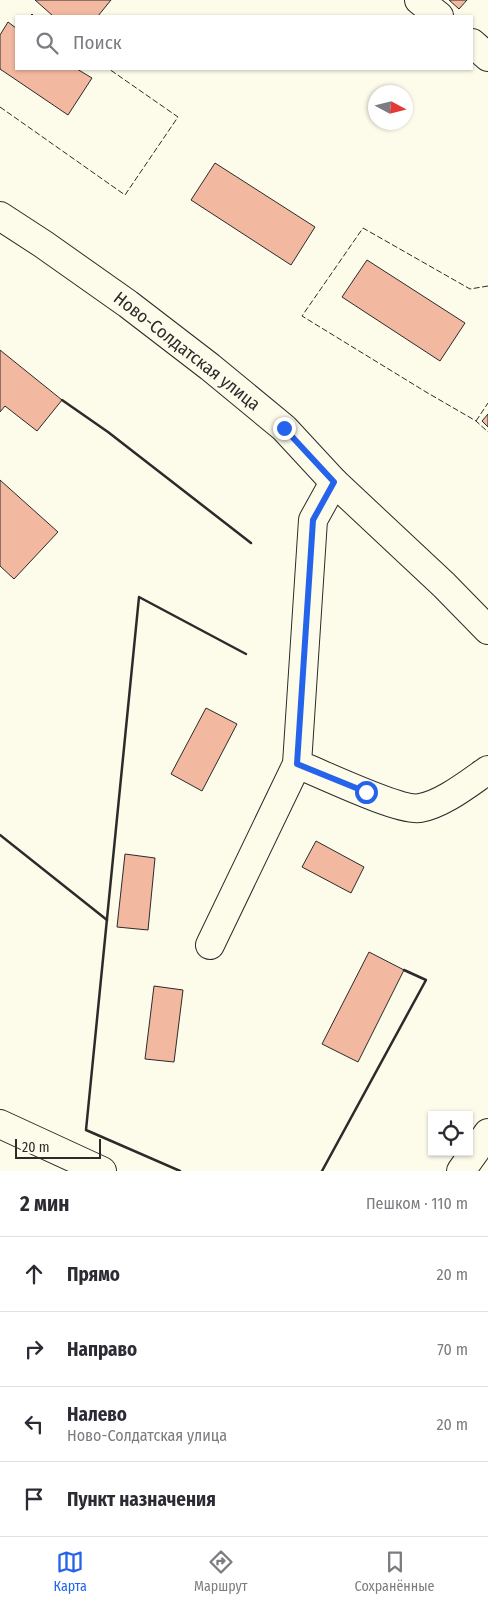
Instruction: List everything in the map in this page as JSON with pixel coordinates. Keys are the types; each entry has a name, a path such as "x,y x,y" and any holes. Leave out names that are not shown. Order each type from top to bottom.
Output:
{"main road":[{"path":"419,0 438,15"},
{"path":"473,44 488,57"},
{"name":"Ново-Солдатская улица","path":"0,216 128,304 210,367 284,428 334,482 444,585 488,630"},
{"path":"210,945 297,764 313,520 334,482"},
{"path":"297,764 399,806 419,808 437,802 488,770"},
{"path":"0,1124 102,1171"},
{"path":"461,1171 488,1134"}],"building":[{"path":"35,0 111,0 99,15 52,15"},
{"path":"449,0 467,0 459,9"},
{"path":"8,22 15,27 15,70 79,70 92,78 68,115 0,69 0,35"},
{"path":"215,163 315,227 291,265 191,200"},
{"path":"367,260 465,323 440,361 342,297"},
{"path":"0,350 62,400 37,431 5,406 0,412"},
{"path":"488,414 488,427 482,421"},
{"path":"0,480 58,532 14,579 0,566"},
{"path":"206,708 237,724 202,791 171,774"},
{"path":"316,841 364,867 351,893 302,867"},
{"path":"125,854 155,858 148,930 117,927"},
{"path":"369,952 404,970 358,1062 322,1044"},
{"path":"154,986 183,990 174,1062 145,1059"}],"fence":[{"path":"0,107 125,195 178,117 110,70"},
{"path":"488,286 470,289 363,228 302,316 476,421 488,432"},
{"path":"476,421 488,403"}],"wall":[{"path":"62,400 108,432 251,543"},
{"path":"180,1171 86,1130 139,597 246,654"},
{"path":"0,835 107,920"},
{"path":"322,1171 426,980 404,970"}],"route":[{"path":"284,428 334,482 313,520 297,764 366,792"}]}
